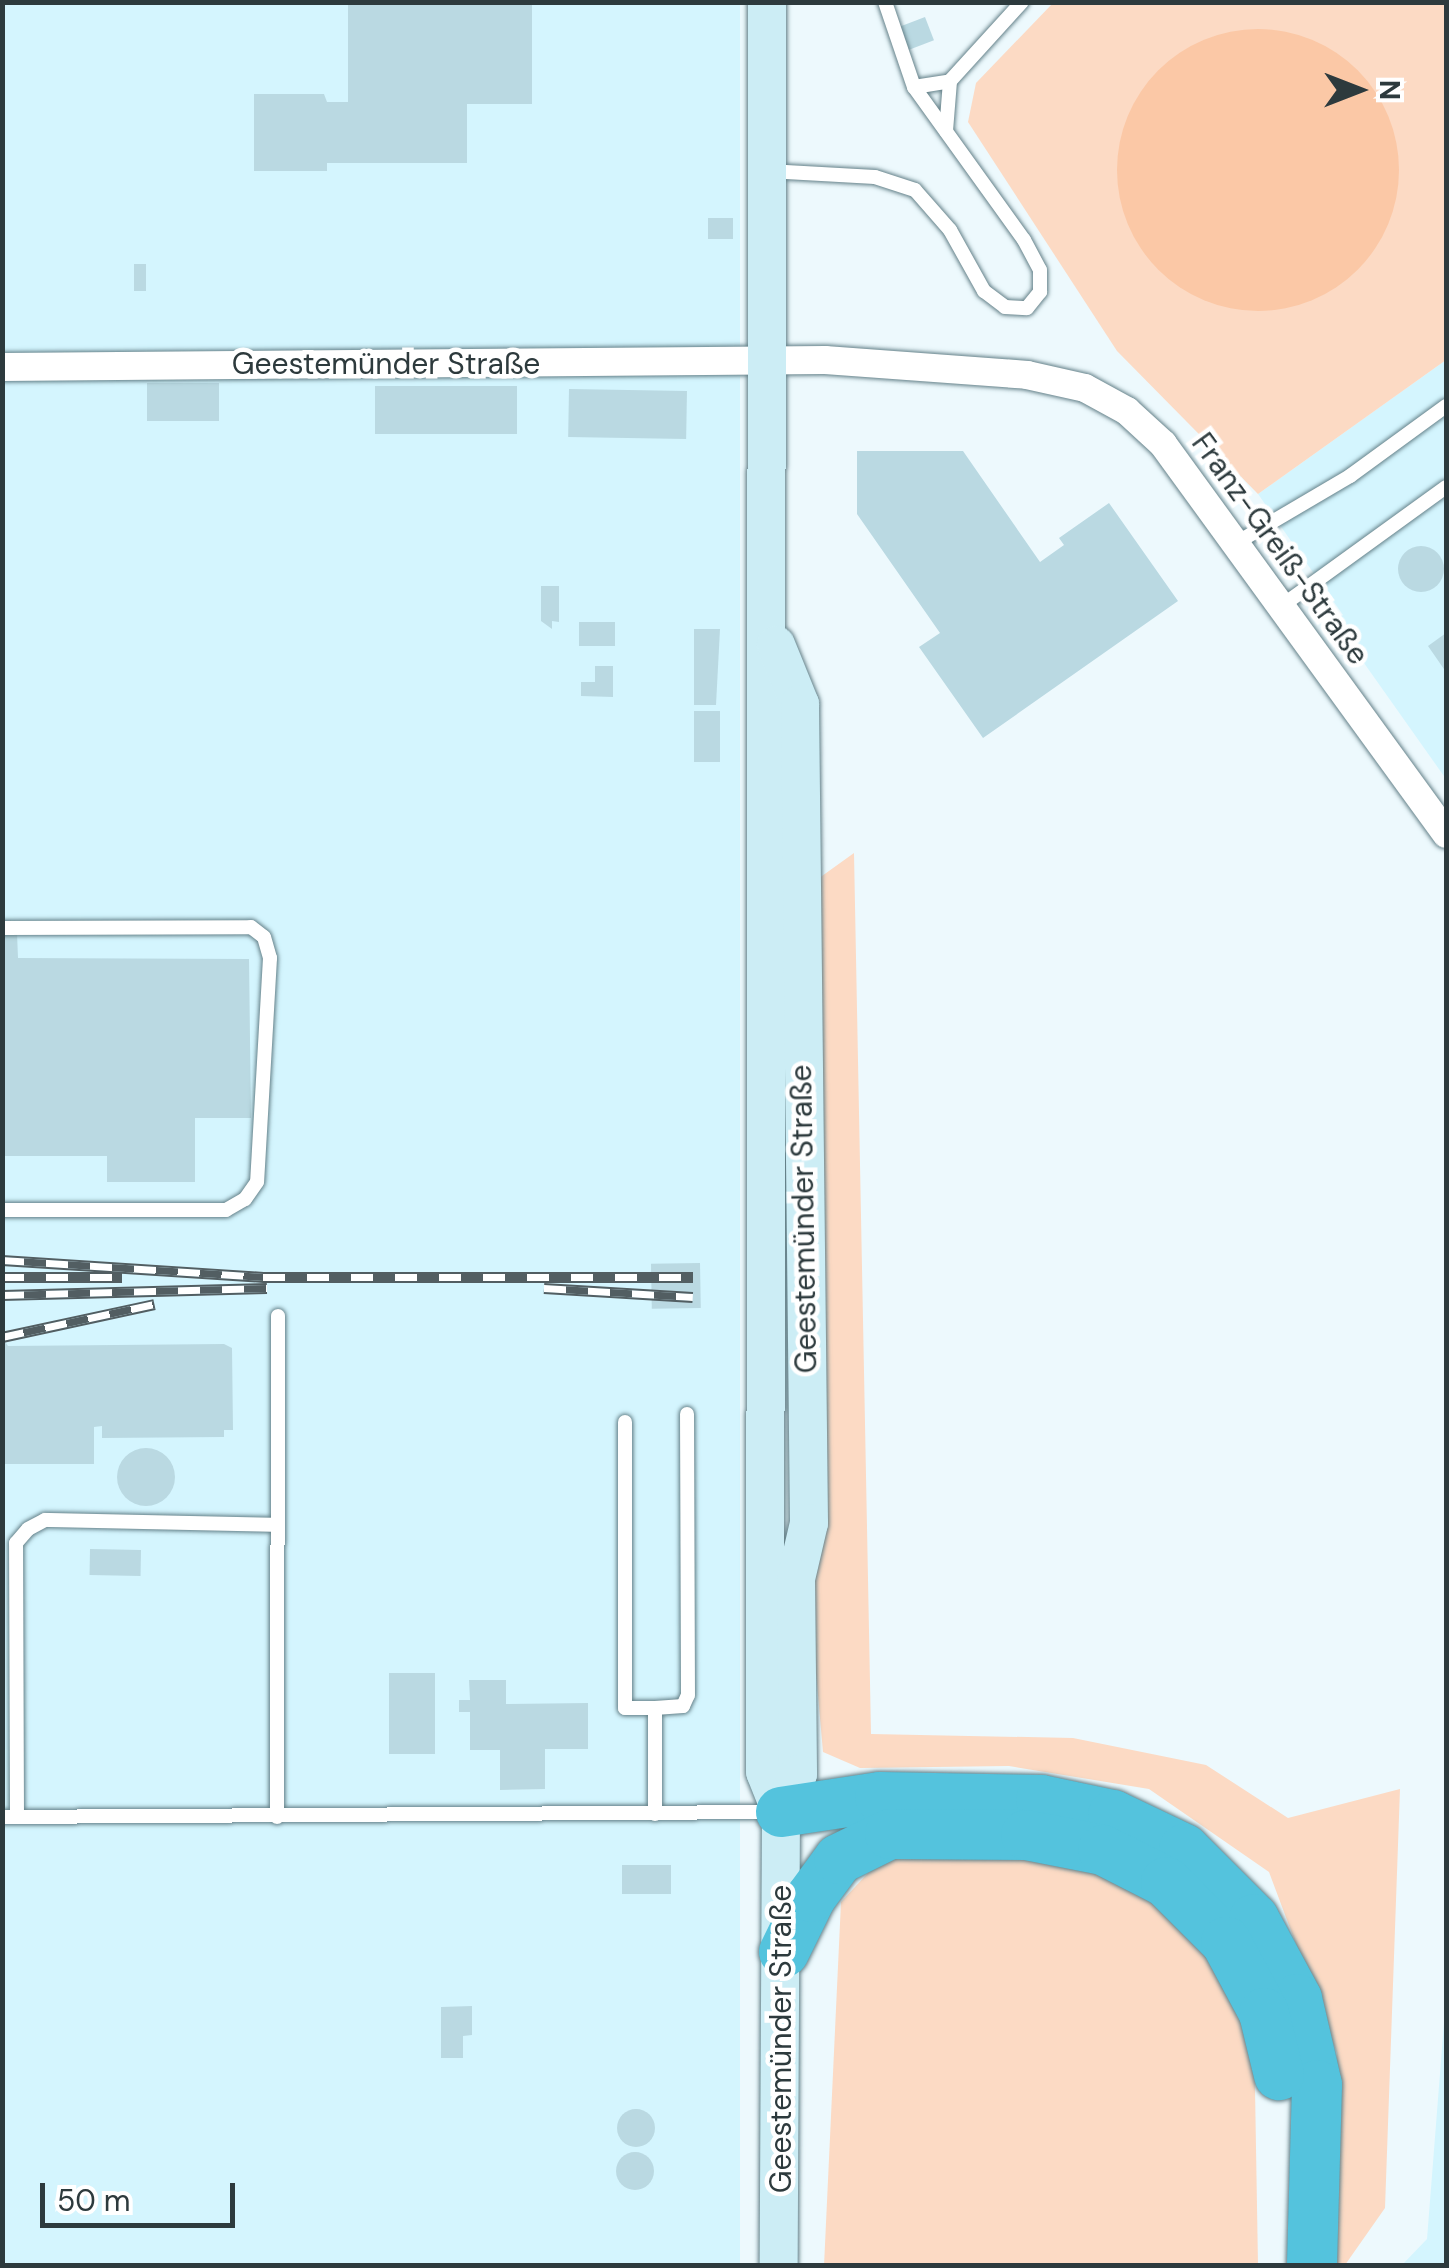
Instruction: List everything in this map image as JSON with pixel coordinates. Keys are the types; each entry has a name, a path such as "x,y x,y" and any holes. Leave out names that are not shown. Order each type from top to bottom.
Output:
{"highway":[{"path":"781,1812 880,1796 1041,1800 1113,1815 1184,1849 1254,1919 1297,1999 1317,2084 1312,2266"},
{"path":"781,1812 890,1834 1026,1835 1103,1850 1166,1882 1226,1942 1264,2013 1282,2085 1280,2266"},
{"path":"784,1952 811,1897 839,1859 890,1834"}],"street":[{"name":"Geestemünder Straße","path":"766,2 770,361 764,1772 781,1812 784,1952 779,2266"},
{"name":"Geestemünder Straße","path":"2,368 770,361"},
{"name":"Franz-Greiß-Straße","path":"770,361 920,364 1085,388 1127,411 1163,444 1238,542 1446,834"}],"lane":[{"path":"767,171 876,177 915,190 950,230 984,291 1005,307 1027,308 1040,292 1040,270 914,87 885,2"},
{"path":"946,136 950,81 1022,2"},
{"path":"914,87 950,81"},
{"path":"1238,542 1350,476 1446,406"},
{"path":"1283,605 1446,487"},
{"path":"2,928 251,927 264,937 270,958 257,1182 245,1200 226,1210 2,1210"},
{"path":"278,1316 278,1817"},
{"path":"625,1422 625,1708 682,1706 688,1696 687,1414"},
{"path":"278,1525 45,1520 28,1529 16,1542 10,1817 781,1812"},
{"path":"656,1708 656,1814"}],"shaded area":[{"path":"3,3 740,3 740,2266 3,2266"},
{"path":"1053,3 1446,3 1446,360 1258,494 1117,351 968,122 976,83"},
{"path":"1258,29 1312,40 1358,70 1388,116 1399,170 1388,224 1358,270 1312,300 1258,311 1204,300 1158,270 1128,224 1117,170 1128,116 1158,70 1204,40"},
{"path":"1446,360 1446,779 1335,622 1343,615 1258,494"},
{"path":"854,853 871,1734 1073,1738 1206,1765 1288,1818 1400,1789 1385,2208 1345,2265 1330,2265 1337,2053 1269,1872 1149,1789 1009,1766 860,1768 823,1752 809,1593 815,881"},
{"path":"1040,1857 1109,1876 1173,1917 1219,1963 1254,2030 1258,2265 824,2266 841,1902 882,1858"},
{"path":"1446,1997 1446,2265 1402,2265 1427,2239"}],"building":[{"path":"348,2 532,2 532,104 467,104 467,163 327,163 327,171 254,171 254,94 324,94 327,102 348,102"},
{"path":"925,17 934,40 908,50 899,27"},
{"path":"708,218 733,218 733,239 708,239"},
{"path":"134,264 146,264 146,291 134,291"},
{"path":"147,383 219,383 219,421 147,421"},
{"path":"375,386 517,386 517,434 375,434"},
{"path":"569,389 687,391 686,439 568,437"},
{"path":"857,451 963,451 1040,562 1064,545 1059,538 1109,503 1178,601 983,738 919,647 940,633 857,514"},
{"path":"1421,546 1438,552 1444,569 1438,586 1421,592 1404,586 1398,569 1404,552"},
{"path":"541,586 559,586 559,622 552,621 552,629 541,621"},
{"path":"579,622 615,622 615,646 579,646"},
{"path":"694,629 720,629 716,705 694,705"},
{"path":"1446,633 1446,672 1428,646"},
{"path":"595,666 613,666 613,697 581,696 581,682 595,682"},
{"path":"694,711 720,711 720,762 694,762"},
{"path":"2,933 17,933 18,958 249,959 251,1118 195,1118 195,1182 107,1182 107,1156 2,1156"},
{"path":"700,1263 701,1308 652,1309 651,1264"},
{"path":"2,1337 8,1346 224,1344 232,1348 233,1430 224,1430 224,1437 102,1438 102,1426 94,1427 94,1464 2,1464"},
{"path":"146,1448 167,1456 175,1477 167,1498 146,1506 125,1498 117,1477 125,1456"},
{"path":"90,1549 141,1550 141,1576 90,1575"},
{"path":"389,1673 435,1673 435,1754 389,1754"},
{"path":"469,1680 506,1680 506,1704 588,1703 588,1749 545,1749 545,1789 500,1790 500,1750 470,1750 470,1712 459,1712 459,1700 470,1700"},
{"path":"622,1865 671,1865 671,1894 622,1894"},
{"path":"472,2006 472,2035 463,2036 463,2058 441,2058 441,2007"},
{"path":"636,2109 649,2115 655,2128 649,2141 636,2147 623,2141 617,2128 623,2115"},
{"path":"635,2152 648,2158 654,2171 648,2184 635,2190 622,2184 616,2171 622,2158"}],"railway":[{"path":"2,1260 263,1277 693,1277"},
{"path":"2,1277 122,1277"},
{"path":"2,1295 267,1288"},
{"path":"544,1288 693,1297"},
{"path":"2,1337 154,1304"}]}
